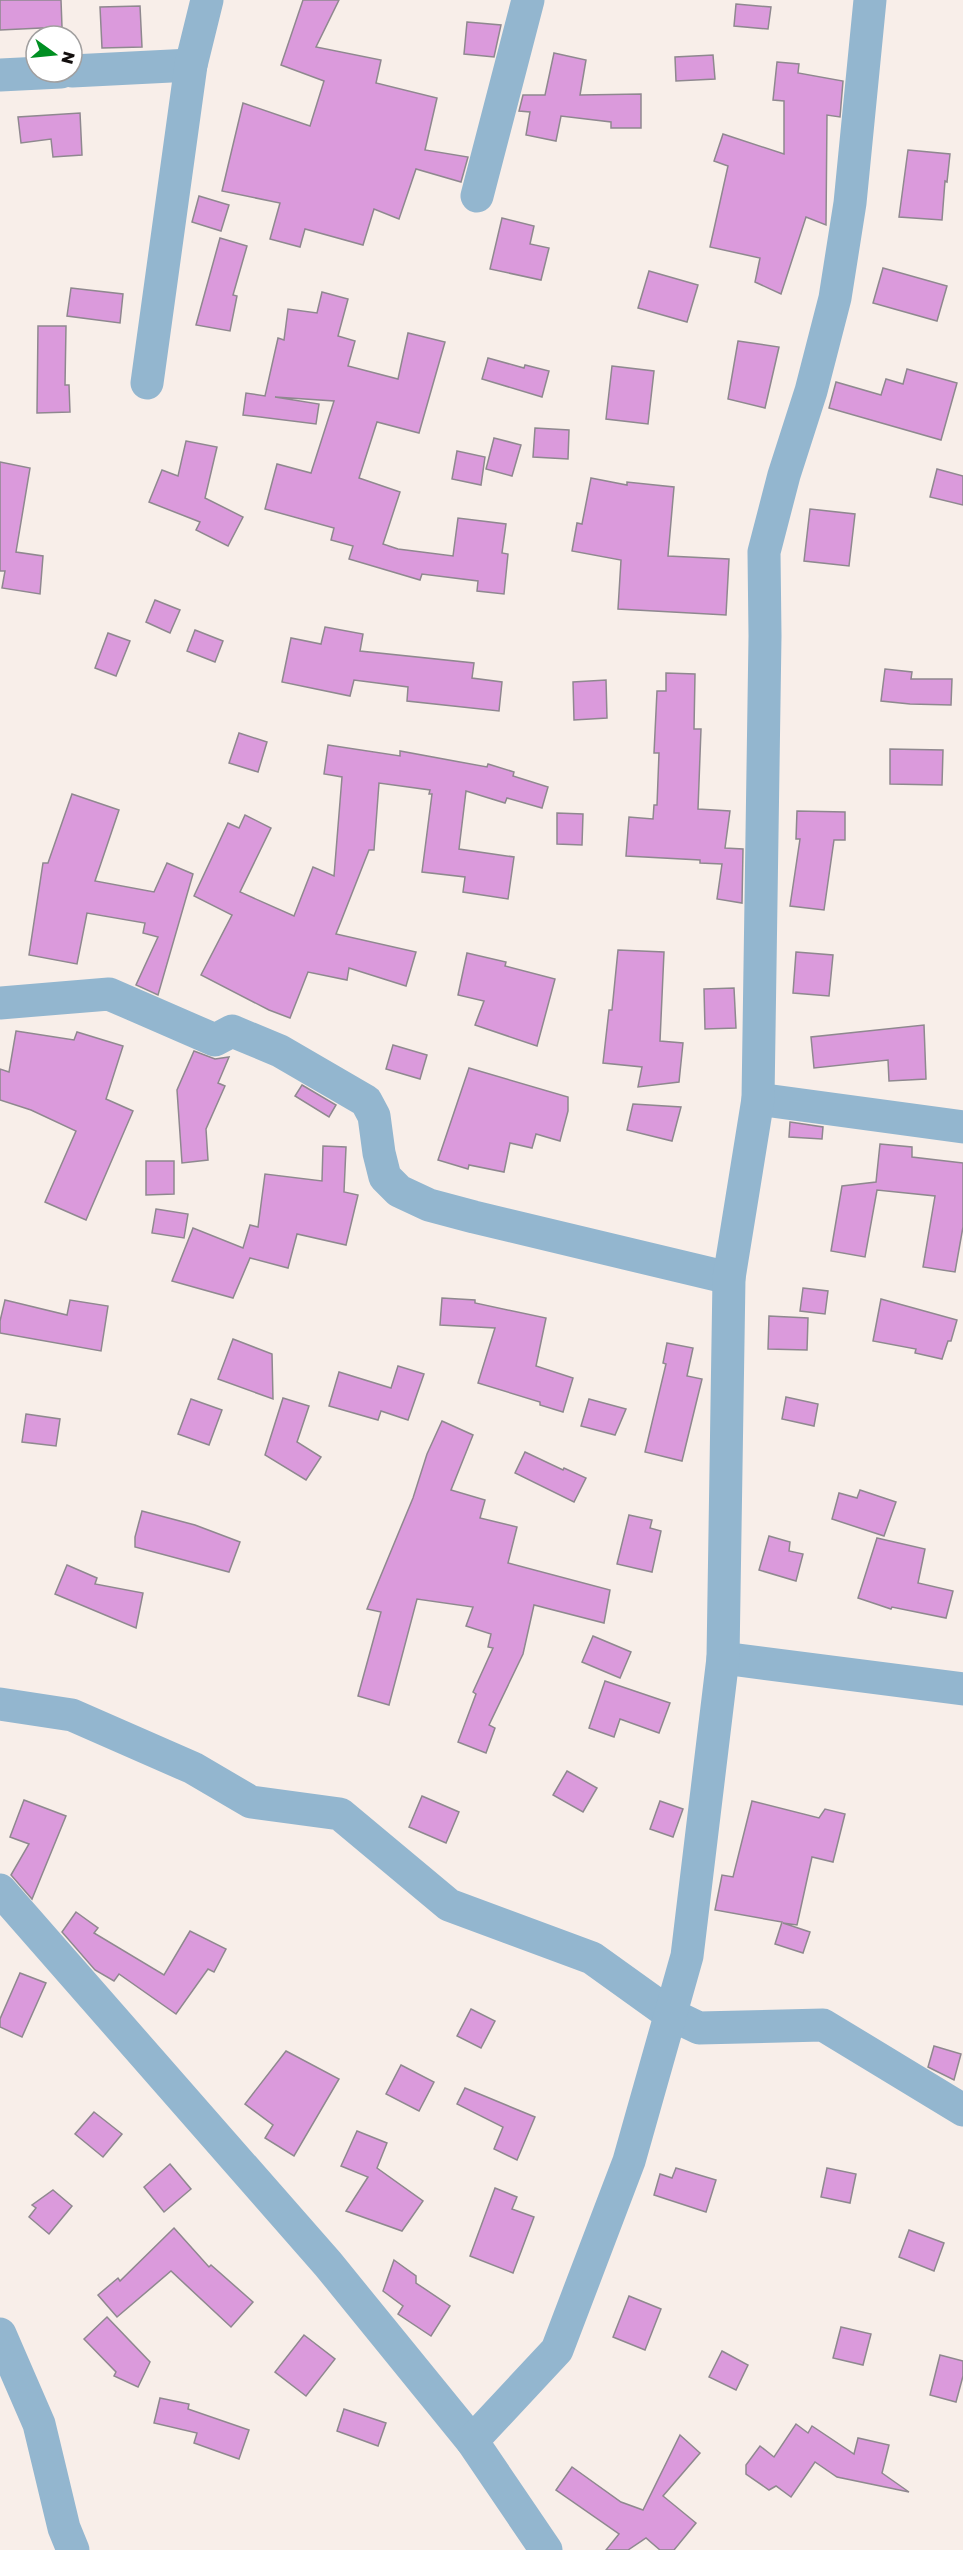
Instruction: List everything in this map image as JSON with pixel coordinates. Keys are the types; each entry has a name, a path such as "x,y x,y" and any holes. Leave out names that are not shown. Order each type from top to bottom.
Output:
{"street":[{"path":"147,383 191,65 207,0"},
{"path":"477,196 528,0"},
{"path":"472,2441 557,2350 629,2161 687,1956 723,1658 729,1278 758,1099 765,636 764,552 784,475 811,391 835,298 850,203 870,0"},
{"path":"84,70 191,65"},
{"path":"0,75 24,74"},
{"path":"0,1003 109,994 214,1040 232,1031 280,1051 366,1101 374,1116 385,1177 399,1191 429,1205 474,1217 729,1278"},
{"path":"758,1099 963,1127"},
{"path":"723,1658 963,1689"},
{"path":"0,1704 72,1714 193,1768 251,1802 340,1814 448,1905 592,1958 670,2014 699,2028 823,2025 963,2110"},
{"path":"0,1890 328,2264 472,2441 546,2550"},
{"path":"0,2334 39,2424 64,2528 73,2550"}],"building":[{"path":"0,0 61,0 62,24 24,24 24,29 0,30"},
{"path":"303,0 339,0 316,47 381,60 376,83 437,98 425,150 468,157 461,182 416,169 399,219 374,209 363,245 305,229 300,247 270,239 280,203 222,191 243,103 310,126 324,81 281,65"},
{"path":"736,4 771,7 768,29 734,26"},
{"path":"140,6 142,47 102,48 100,7"},
{"path":"467,22 501,25 494,57 464,54"},
{"path":"554,53 586,60 580,95 641,94 641,128 611,128 611,122 561,116 556,141 526,135 530,112 519,111 523,95 545,95"},
{"path":"713,55 715,79 676,81 675,57"},
{"path":"777,62 799,64 798,73 843,81 840,117 827,115 826,225 806,217 781,294 755,282 760,258 710,247 728,166 714,161 723,134 784,154 784,101 773,100"},
{"path":"80,113 82,155 53,157 51,139 21,143 18,117"},
{"path":"908,150 950,154 942,220 899,217"},
{"path":"199,196 229,205 221,231 192,222"},
{"path":"502,218 534,226 530,244 549,248 541,280 490,269"},
{"path":"220,238 247,246 233,295 237,296 230,331 196,325"},
{"path":"883,268 947,286 937,321 873,303"},
{"path":"649,271 698,285 687,322 638,308"},
{"path":"71,288 123,294 120,323 67,316"},
{"path":"322,292 348,299 338,336 355,341 348,366 398,379 408,333 445,342 419,433 377,422 359,478 400,492 383,544 398,549 453,556 458,518 506,524 502,553 508,554 504,594 477,591 478,581 422,574 420,580 349,559 353,546 331,540 334,528 265,509 277,464 311,473 334,401 275,397 319,404 316,424 243,415 246,393 265,396 278,338 284,340 288,309 317,313"},
{"path":"38,326 66,326 65,385 69,385 70,412 37,413"},
{"path":"738,341 779,347 765,408 728,399"},
{"path":"488,358 524,368 525,365 549,371 542,397 482,379"},
{"path":"612,366 654,371 648,424 606,419"},
{"path":"907,369 957,383 941,440 829,408 836,382 881,395 886,379 903,384"},
{"path":"535,428 569,430 568,459 533,457"},
{"path":"494,438 521,445 512,476 486,469"},
{"path":"186,441 217,447 205,498 243,517 228,546 196,530 200,522 149,502 162,470 178,476"},
{"path":"457,451 485,457 481,485 452,479"},
{"path":"0,462 30,468 16,552 43,556 40,594 2,588 5,571 0,571"},
{"path":"937,469 963,476 963,505 930,497"},
{"path":"591,478 627,485 627,482 674,487 668,556 729,559 726,615 618,609 621,560 572,551 577,523 582,524"},
{"path":"810,509 855,514 849,566 804,561"},
{"path":"155,600 180,610 170,633 146,622"},
{"path":"325,627 363,634 360,651 474,663 472,678 502,682 499,711 407,701 408,687 354,680 350,696 282,682 291,638 321,644"},
{"path":"195,630 223,641 215,662 187,651"},
{"path":"108,633 130,641 116,676 95,668"},
{"path":"885,669 912,672 911,679 952,679 951,705 881,701"},
{"path":"666,673 695,674 694,729 701,729 698,809 730,811 725,848 743,849 742,903 717,899 722,864 700,863 700,860 626,856 629,817 653,819 654,805 657,805 659,753 654,753 657,691 666,691"},
{"path":"606,680 607,718 574,720 573,682"},
{"path":"239,733 267,742 258,772 229,763"},
{"path":"328,745 400,756 400,751 487,767 488,764 514,772 513,776 548,787 542,808 507,798 505,803 466,791 459,849 514,857 508,899 463,892 465,877 422,872 432,794 429,794 430,790 379,783 374,850 369,850 336,934 416,952 406,986 349,968 347,980 308,972 290,1018 269,1010 201,975 232,915 194,896 228,823 239,828 245,815 271,828 240,892 294,916 313,867 334,876 342,777 324,774"},
{"path":"890,749 943,750 942,785 890,784"},
{"path":"72,794 119,810 95,881 154,892 167,863 193,874 158,995 136,985 158,937 143,933 145,923 87,913 77,964 29,955 43,863 48,863"},
{"path":"797,811 845,812 845,840 834,840 824,910 790,906 800,839 796,839"},
{"path":"557,813 583,814 582,845 557,844"},
{"path":"618,950 664,952 660,1041 683,1043 679,1082 638,1087 642,1067 603,1063 609,1010 612,1010"},
{"path":"796,952 833,955 829,996 793,993"},
{"path":"467,953 506,962 505,966 555,979 537,1046 475,1025 484,1001 458,995"},
{"path":"734,988 736,1028 705,1029 704,989"},
{"path":"924,1025 926,1079 889,1081 888,1060 814,1068 811,1037"},
{"path":"16,1031 74,1040 77,1032 123,1046 106,1099 133,1111 86,1220 45,1202 76,1131 31,1110 0,1100 0,1069 9,1072"},
{"path":"393,1045 427,1055 420,1079 386,1069"},
{"path":"194,1051 215,1059 229,1057 218,1083 225,1086 206,1129 208,1160 182,1163 177,1090"},
{"path":"469,1068 568,1097 568,1111 560,1141 536,1134 532,1148 510,1143 504,1172 469,1165 468,1169 438,1160"},
{"path":"302,1085 336,1105 329,1117 295,1096"},
{"path":"633,1104 681,1107 672,1141 627,1130"},
{"path":"790,1122 823,1127 822,1139 789,1137"},
{"path":"880,1144 912,1147 912,1157 963,1163 963,1227 955,1272 923,1267 935,1196 877,1190 865,1257 831,1251 842,1186 876,1182"},
{"path":"323,1146 346,1147 344,1192 358,1195 346,1245 297,1234 288,1268 250,1258 233,1298 172,1281 193,1228 243,1248 250,1225 258,1227 265,1174 322,1181"},
{"path":"146,1161 174,1161 174,1194 146,1195"},
{"path":"156,1209 188,1214 184,1238 152,1233"},
{"path":"803,1288 828,1291 825,1314 800,1311"},
{"path":"442,1298 475,1300 475,1303 546,1318 536,1366 573,1378 563,1412 540,1405 540,1402 478,1383 495,1328 440,1325"},
{"path":"881,1299 957,1320 951,1341 948,1341 942,1359 915,1353 916,1349 873,1341"},
{"path":"5,1300 67,1315 70,1300 108,1306 101,1351 0,1333"},
{"path":"769,1316 808,1318 807,1350 768,1349"},
{"path":"233,1339 272,1354 273,1399 218,1379"},
{"path":"667,1343 693,1348 687,1376 702,1379 682,1461 645,1452 666,1364 663,1363"},
{"path":"398,1366 424,1374 408,1420 381,1411 378,1420 329,1406 339,1372 391,1388"},
{"path":"786,1397 818,1404 814,1426 782,1419"},
{"path":"283,1398 309,1406 297,1442 321,1457 306,1480 265,1455"},
{"path":"191,1399 222,1410 209,1445 178,1434"},
{"path":"589,1399 626,1409 615,1435 581,1426"},
{"path":"26,1414 60,1419 56,1446 22,1442"},
{"path":"442,1421 473,1435 451,1490 485,1500 480,1518 517,1527 508,1563 610,1590 604,1623 534,1605 523,1654 489,1725 495,1728 486,1753 458,1742 476,1694 473,1692 493,1648 488,1647 491,1634 466,1626 473,1607 417,1599 389,1705 358,1696 381,1612 367,1609"},
{"path":"525,1452 586,1478 574,1502 515,1473"},
{"path":"860,1490 896,1502 884,1536 832,1519 839,1493 857,1498"},
{"path":"142,1511 195,1525 240,1542 229,1572 135,1547 135,1537"},
{"path":"629,1515 652,1520 650,1528 661,1531 652,1572 617,1564"},
{"path":"769,1536 790,1542 789,1551 803,1554 796,1581 759,1570"},
{"path":"877,1538 925,1549 918,1583 953,1591 946,1618 892,1607 891,1609 858,1598"},
{"path":"67,1565 97,1578 95,1584 143,1593 136,1628 55,1594"},
{"path":"593,1636 631,1652 620,1678 582,1662"},
{"path":"605,1681 670,1703 659,1733 620,1719 614,1737 589,1728"},
{"path":"567,1771 597,1788 583,1812 553,1795"},
{"path":"422,1796 459,1812 446,1843 409,1827"},
{"path":"24,1800 66,1816 32,1899 11,1875 29,1844 10,1837"},
{"path":"660,1801 683,1809 673,1837 650,1829"},
{"path":"752,1801 819,1818 825,1809 845,1814 833,1862 812,1857 797,1925 783,1923 810,1932 803,1953 775,1944 782,1922 715,1910 722,1875 733,1877"},
{"path":"76,1912 98,1928 94,1933 164,1975 190,1931 226,1949 214,1972 208,1969 176,2014 119,1974 114,1981 95,1970 62,1932"},
{"path":"20,1973 46,1983 22,2037 0,2027 0,2019"},
{"path":"471,2009 495,2021 481,2048 457,2036"},
{"path":"934,2046 961,2054 954,2080 928,2067"},
{"path":"286,2051 339,2079 294,2156 265,2138 273,2125 245,2104"},
{"path":"401,2065 434,2082 419,2111 386,2094"},
{"path":"465,2088 535,2117 517,2160 494,2149 503,2127 457,2104"},
{"path":"94,2112 122,2134 103,2157 75,2134"},
{"path":"357,2131 387,2143 377,2168 423,2201 402,2231 346,2211 368,2177 341,2166"},
{"path":"170,2164 191,2189 164,2212 144,2187"},
{"path":"676,2168 716,2180 706,2212 654,2195 660,2174 672,2178"},
{"path":"827,2168 856,2174 850,2203 821,2197"},
{"path":"495,2188 517,2197 512,2209 534,2217 513,2273 470,2256"},
{"path":"53,2190 72,2206 49,2234 29,2217 36,2208 32,2205"},
{"path":"174,2228 209,2267 211,2265 253,2302 231,2327 171,2271 117,2317 98,2295 118,2278 120,2281"},
{"path":"909,2230 944,2243 934,2271 899,2257"},
{"path":"394,2260 416,2276 416,2283 450,2306 431,2336 398,2314 403,2306 383,2291"},
{"path":"629,2296 661,2309 645,2350 613,2337"},
{"path":"107,2317 150,2362 138,2387 114,2376 116,2372 84,2339"},
{"path":"841,2327 871,2334 863,2365 833,2358"},
{"path":"304,2335 335,2359 306,2396 275,2372"},
{"path":"722,2351 748,2365 736,2390 709,2377"},
{"path":"940,2355 963,2361 963,2376 956,2402 930,2395"},
{"path":"160,2398 189,2404 188,2409 249,2430 239,2459 194,2443 197,2433 154,2423"},
{"path":"344,2409 386,2423 378,2446 337,2431"},
{"path":"796,2424 808,2433 812,2426 854,2454 858,2438 889,2445 882,2473 909,2492 837,2477 815,2462 791,2497 776,2486 769,2490 746,2474 746,2465 760,2446 774,2457"},
{"path":"680,2435 700,2453 663,2496 696,2523 674,2550 660,2550 646,2538 628,2550 606,2550 619,2534 556,2490 572,2467 621,2502 643,2510"}]}
